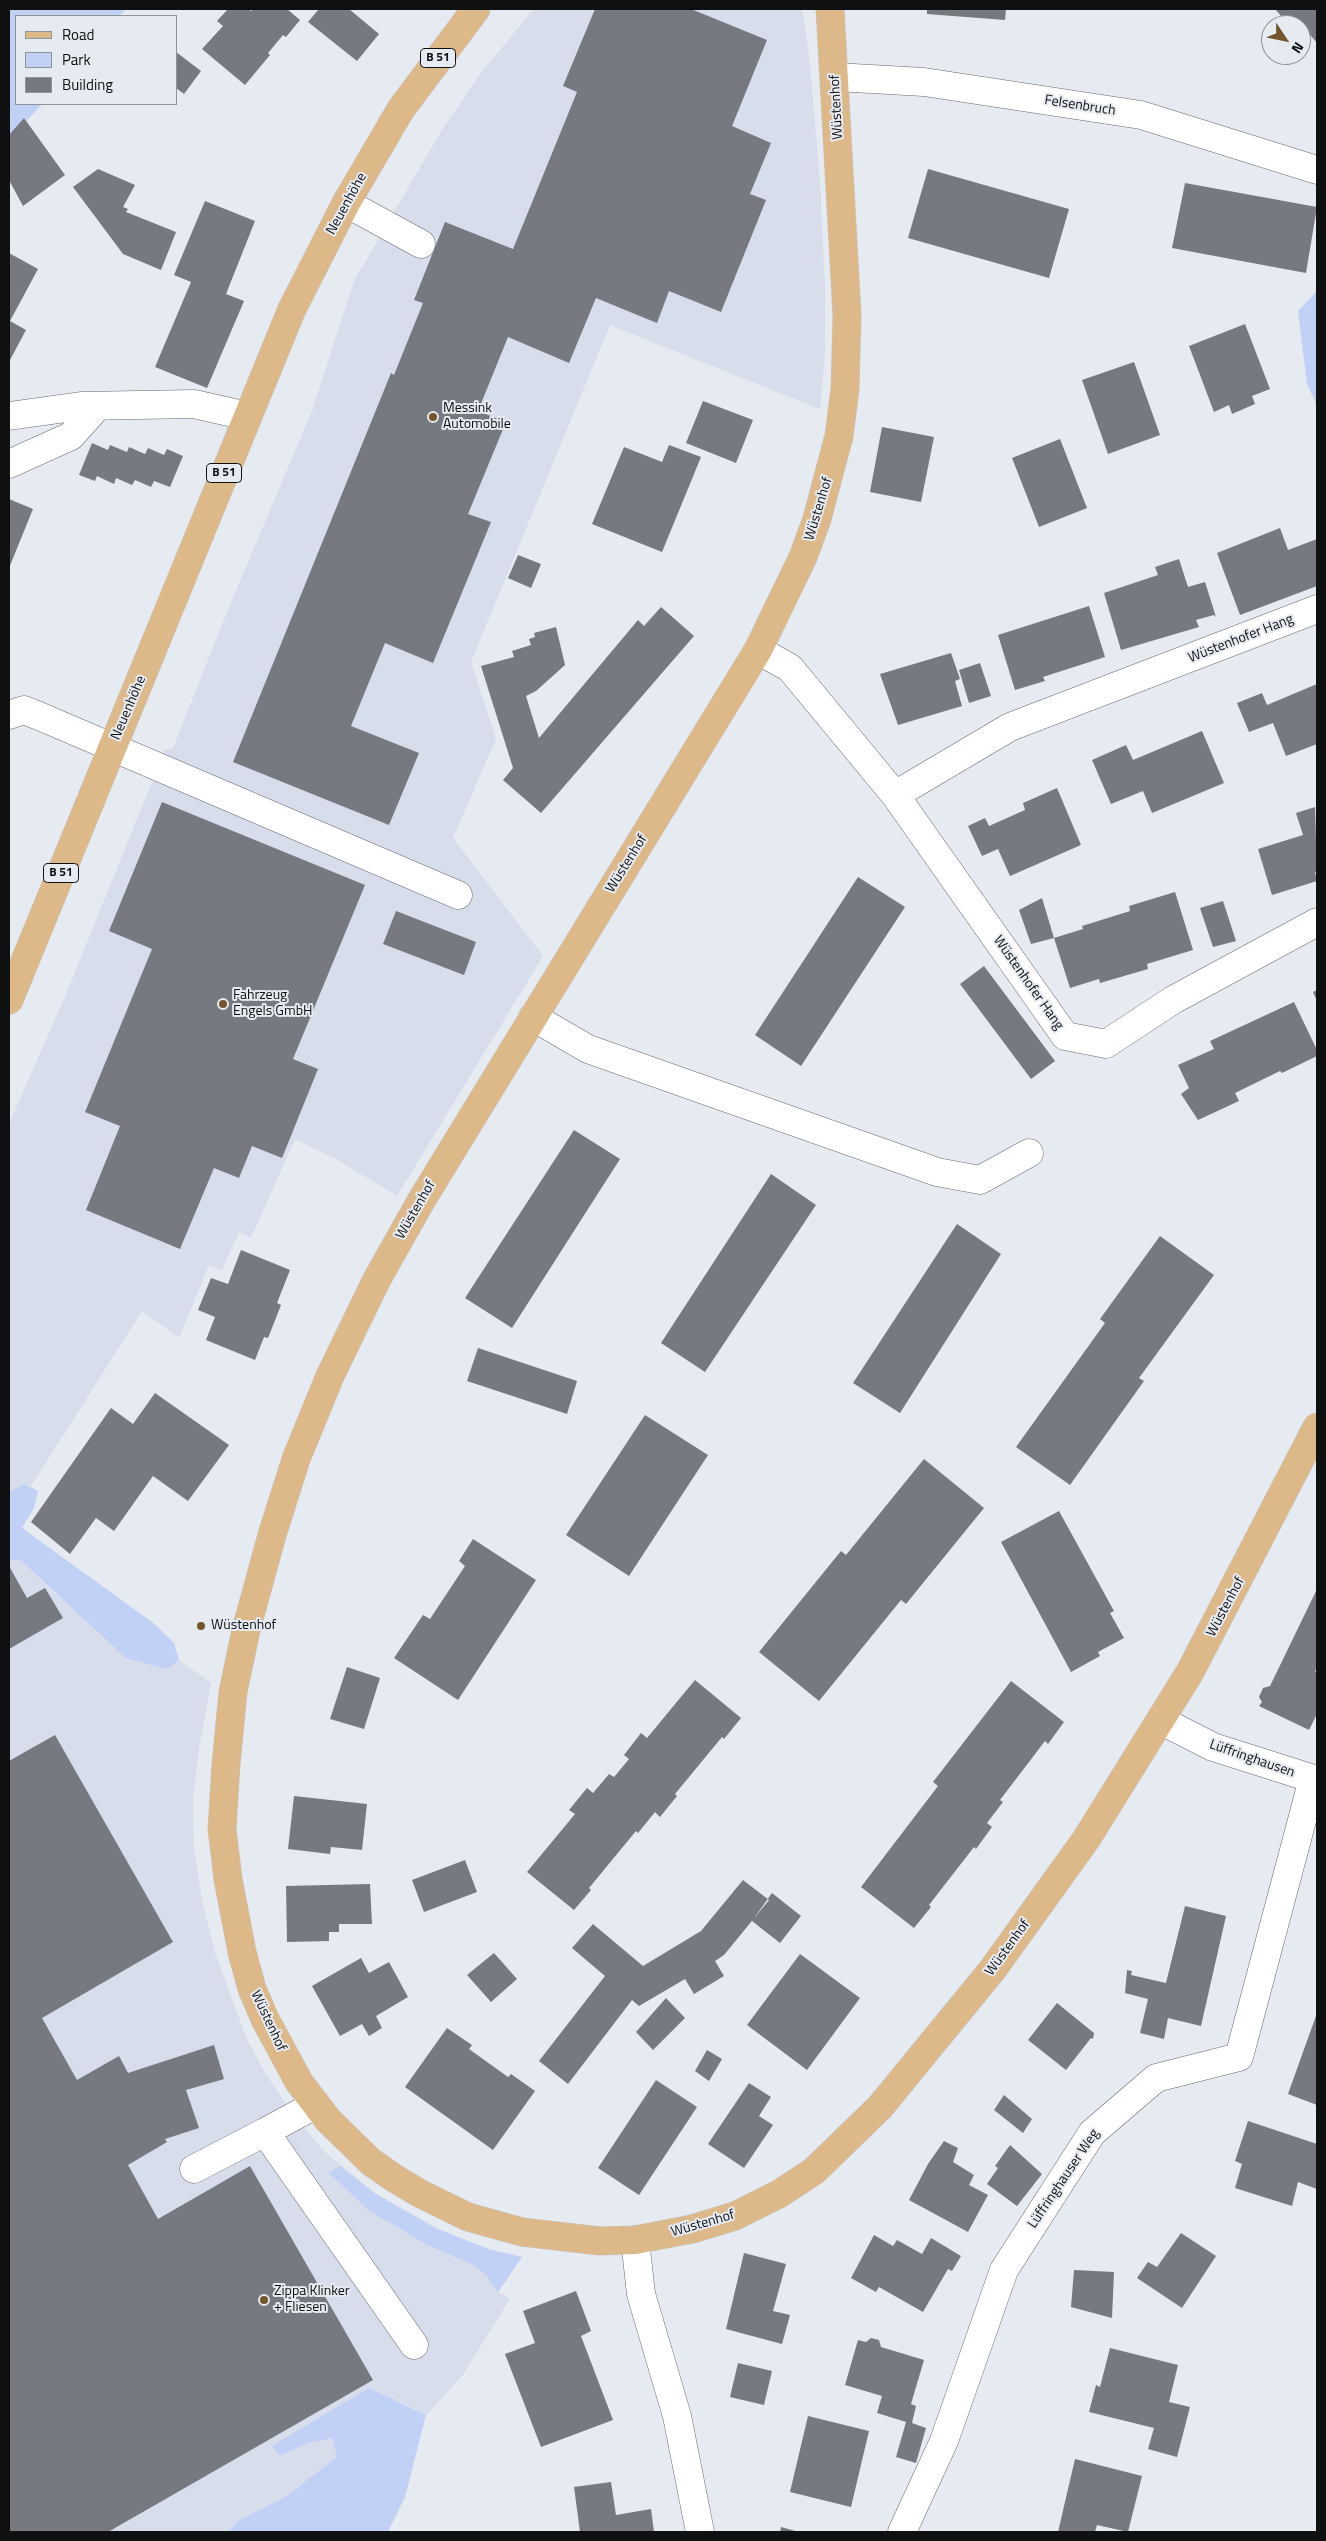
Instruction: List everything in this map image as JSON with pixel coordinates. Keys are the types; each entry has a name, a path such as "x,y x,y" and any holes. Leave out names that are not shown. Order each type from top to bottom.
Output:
{"main road":[{"name":"Neuenhöhe","path":"9,1000 246,416 292,309 346,203 401,109 476,9"},
{"name":"Wüstenhof","path":"830,9 847,303 842,408 830,478 817,519 803,557 758,650 397,1242 351,1329 296,1459 246,1630 233,1692 222,1829 228,1879 242,1952 252,1989 282,2054 315,2105 371,2162 421,2194 468,2217 522,2232 558,2238 600,2241 636,2240 692,2229 735,2216 778,2194 814,2170 844,2143 915,2066 993,1969 1087,1838 1162,1721 1216,1626 1317,1427"}],"street":[{"name":"Felsenbruch","path":"835,77 924,82 1141,115 1317,170"},
{"path":"346,203 422,244"},
{"path":"9,416 81,406 194,404 246,416"},
{"path":"9,464 71,436 97,407"},
{"name":"Wüstenhofer Hang","path":"895,795 1010,727 1317,609"},
{"name":"Wüstenhofer Hang","path":"758,650 790,668 895,795 1065,1036 1106,1044 1173,1000 1317,922"},
{"path":"9,715 24,710 30,712 458,895"},
{"path":"533,1017 588,1049 938,1172 980,1180 1029,1153"},
{"name":"Lüffringhausen","path":"1162,1721 1213,1747 1315,1780"},
{"name":"Lüffringhauser Weg","path":"902,2532 944,2441 1004,2270 1092,2133 1156,2078 1239,2057 1315,1780"},
{"path":"194,2169 315,2105"},
{"path":"264,2132 414,2345"},
{"path":"636,2240 642,2294 676,2416 700,2532"}],"shaded area":[{"path":"534,9 802,9 809,54 820,181 825,288 825,354 820,409 610,325 471,662 496,739 453,838 543,956 397,1196 336,1159 295,1139 251,1238 239,1232 222,1270 209,1265 179,1338 142,1311 31,1486 24,1484 9,1492 9,1124 64,999 165,750 173,748 227,612 312,411 354,281 440,133 480,74"},
{"path":"9,1560 20,1560 54,1593 167,1668 179,1660 211,1683 199,1748 193,1800 194,1850 203,1906 216,1955 246,2037 265,2073 296,2119 326,2153 376,2194 454,2237 488,2249 522,2257 498,2292 510,2299 462,2376 426,2415 401,2402 272,2445 280,2456 306,2444 333,2438 337,2457 285,2497 239,2520 227,2532 9,2532"}],"green space":[{"path":"9,9 126,9 120,15 15,15 15,105 41,105 9,140"},
{"path":"1317,291 1317,406 1307,384 1298,311"},
{"path":"24,1484 38,1491 34,1508 22,1528 152,1622 174,1643 179,1660 167,1669 126,1658 20,1560 9,1560 9,1492"},
{"path":"340,2166 376,2194 431,2226 488,2249 522,2257 498,2292 486,2275 474,2265 428,2245 368,2210 329,2173"},
{"path":"369,2388 426,2415 405,2497 388,2532 227,2532 239,2520 285,2497 337,2457 332,2438 306,2444 280,2456 272,2446"}],"building":[{"path":"228,9 248,9 251,11 253,9 287,9 300,20 286,37 283,35 268,53 270,55 245,85 202,49 223,26 217,21"},
{"path":"317,9 349,9 379,34 357,61 308,22"},
{"name":"Messink Automobile","path":"595,9 691,9 767,40 732,126 771,143 750,194 766,200 721,312 669,291 657,323 596,298 569,363 508,337 478,411 506,422 468,514 491,522 433,663 385,643 351,726 419,753 389,825 233,762 391,373 394,375 423,303 414,300 445,222 513,249 577,92 563,86"},
{"path":"927,9 1006,9 1005,20 927,14"},
{"path":"1275,9 1317,9 1317,43 1311,36 1311,15 1280,15"},
{"path":"178,54 201,71 184,94 178,90"},
{"path":"24,118 65,175 23,206 9,180 9,135"},
{"path":"98,169 135,185 123,207 128,209 126,212 176,232 161,270 123,254 73,187"},
{"path":"928,169 1069,209 1049,278 908,238"},
{"path":"1185,183 1317,207 1306,273 1172,248"},
{"path":"205,201 255,221 226,294 244,301 207,388 155,367 191,282 174,275"},
{"path":"9,253 38,269 10,321 26,330 9,362"},
{"path":"1245,324 1270,389 1252,396 1255,404 1232,414 1229,405 1214,412 1189,346"},
{"path":"1134,362 1160,435 1108,454 1082,380"},
{"path":"703,401 753,420 736,463 686,443"},
{"path":"882,427 934,437 921,502 870,492"},
{"path":"1060,439 1087,508 1039,527 1012,458"},
{"path":"92,443 108,450 110,445 127,452 129,447 145,454 148,448 164,455 167,449 183,456 170,487 154,481 151,487 135,480 132,485 116,478 114,484 97,476 95,481 79,475"},
{"path":"669,445 701,457 662,552 592,524 624,447 662,462"},
{"path":"9,499 33,509 9,568"},
{"path":"1280,528 1288,550 1317,539 1317,586 1240,615 1217,553"},
{"path":"518,555 541,564 531,588 508,578"},
{"path":"1179,559 1188,587 1205,582 1216,617 1214,615 1196,620 1199,627 1121,650 1104,593 1158,575 1155,567"},
{"path":"1089,606 1105,657 1043,677 1045,681 1015,690 998,635"},
{"path":"661,607 694,636 541,813 503,780 513,768 481,666 514,657 512,651 531,645 529,639 535,637 534,633 556,627 565,665 536,691 526,696 539,738 638,620 644,626"},
{"path":"951,653 960,679 955,681 962,706 898,725 880,674"},
{"path":"980,663 991,696 969,703 959,670"},
{"path":"1317,684 1317,744 1286,756 1273,723 1249,732 1237,703 1262,693 1267,705"},
{"path":"1202,731 1224,783 1152,813 1143,791 1111,804 1092,760 1126,745 1133,760"},
{"path":"1057,788 1081,845 1010,876 998,849 982,856 968,826 985,818 989,826 1025,810 1023,803"},
{"name":"Fahrzeug Engels GmbH","path":"162,802 365,885 293,1059 318,1069 282,1158 252,1146 239,1178 214,1168 180,1249 86,1210 120,1126 85,1112 152,949 109,931"},
{"path":"1315,807 1317,871 1315,872 1317,881 1272,895 1258,849 1303,835 1296,813"},
{"path":"858,877 905,907 801,1066 755,1035"},
{"path":"1175,892 1193,950 1147,964 1148,969 1100,983 1099,979 1070,988 1054,938 1083,929 1082,926 1130,911 1129,906"},
{"path":"1042,898 1054,938 1031,944 1019,910"},
{"path":"1223,901 1236,941 1213,947 1200,908"},
{"path":"396,911 476,942 464,975 383,944"},
{"path":"984,966 1055,1061 1031,1079 960,984"},
{"path":"1317,990 1317,1001 1313,992"},
{"path":"1294,1002 1317,1050 1317,1056 1282,1073 1280,1071 1235,1093 1239,1101 1198,1120 1181,1094 1189,1088 1178,1065 1214,1049 1210,1041"},
{"path":"574,1130 620,1159 512,1328 465,1298"},
{"path":"771,1174 816,1205 705,1372 661,1343"},
{"path":"957,1224 1001,1254 900,1413 853,1383"},
{"path":"1160,1236 1214,1275 1139,1378 1144,1381 1070,1485 1016,1447 1105,1323 1100,1319"},
{"path":"241,1250 290,1270 277,1303 281,1305 268,1338 264,1337 255,1360 206,1340 215,1317 198,1310 211,1278 228,1284"},
{"path":"478,1348 577,1381 567,1414 467,1381"},
{"path":"155,1393 229,1445 188,1501 153,1476 114,1531 96,1518 70,1554 31,1522 111,1408 133,1424"},
{"path":"645,1415 708,1455 629,1576 566,1535"},
{"path":"924,1459 984,1508 906,1604 901,1600 819,1701 759,1652 841,1551 846,1555"},
{"path":"1059,1511 1114,1611 1110,1613 1124,1638 1098,1652 1100,1656 1071,1672 1001,1542"},
{"path":"473,1539 536,1580 458,1700 394,1658 423,1615 430,1619 465,1566 459,1561"},
{"path":"9,1566 27,1598 45,1588 63,1618 9,1649"},
{"path":"1317,1589 1317,1666 1315,1672 1317,1673 1317,1714 1309,1730 1259,1706 1262,1702 1259,1697 1263,1688 1270,1686"},
{"path":"347,1667 380,1678 364,1729 330,1719"},
{"path":"695,1680 741,1718 724,1739 722,1737 675,1794 677,1796 660,1817 655,1812 638,1833 636,1831 589,1888 591,1890 574,1910 527,1872 575,1814 569,1810 587,1788 593,1793 609,1774 614,1777 629,1759 624,1755 641,1733 647,1738"},
{"path":"1011,1681 1064,1722 1048,1744 1045,1741 1000,1800 1003,1802 987,1823 992,1827 929,1905 931,1907 914,1928 861,1887 938,1786 933,1782"},
{"path":"55,1735 173,1942 42,2018 77,2080 119,2056 128,2073 214,2045 224,2079 186,2090 199,2128 165,2139 167,2142 128,2165 158,2219 250,2166 373,2380 108,2532 9,2532 9,1761"},
{"path":"294,1796 367,1804 362,1850 331,1847 330,1854 288,1849"},
{"path":"465,1860 477,1892 424,1912 412,1880"},
{"path":"743,1880 769,1900 724,1955 715,1961 724,1976 694,1994 685,1979 639,2006 632,2000 568,2084 539,2061 605,1976 572,1948 593,1924 643,1966 701,1931"},
{"path":"370,1884 372,1924 339,1924 339,1932 329,1932 329,1941 287,1942 286,1886"},
{"path":"772,1893 801,1916 780,1943 752,1921"},
{"path":"1185,1906 1226,1916 1201,2026 1168,2018 1164,2039 1140,2033 1148,1999 1125,1993 1127,1970 1132,1971 1131,1975 1166,1983"},
{"path":"494,1953 517,1979 491,2002 467,1975"},
{"path":"800,1954 860,1998 807,2070 747,2025"},
{"path":"361,1958 369,1973 389,1962 408,1997 376,2016 382,2028 369,2036 362,2024 340,2036 312,1986"},
{"path":"666,1998 685,2018 653,2050 636,2032"},
{"path":"1057,2003 1094,2033 1093,2039 1091,2038 1066,2070 1028,2040"},
{"path":"1317,2013 1317,2105 1288,2094"},
{"path":"447,2028 472,2045 469,2049 508,2077 511,2074 535,2091 493,2150 405,2087"},
{"path":"707,2050 722,2059 709,2081 695,2071"},
{"path":"656,2080 697,2107 639,2195 598,2168"},
{"path":"749,2083 771,2097 759,2116 773,2125 744,2168 708,2144"},
{"path":"1004,2095 1032,2119 1023,2133 994,2110"},
{"path":"1248,2121 1317,2144 1317,2189 1298,2182 1292,2206 1235,2188 1242,2164 1235,2161"},
{"path":"944,2141 958,2148 953,2162 974,2175 969,2185 988,2195 968,2232 909,2200 928,2164"},
{"path":"1010,2145 1042,2174 1017,2206 987,2184 998,2168 995,2166"},
{"path":"1181,2233 1216,2256 1182,2308 1137,2278 1148,2262 1157,2267"},
{"path":"874,2235 893,2246 897,2240 922,2254 931,2238 961,2256 952,2271 948,2269 923,2312 879,2287 876,2292 851,2278"},
{"path":"744,2253 786,2264 773,2311 790,2315 782,2344 726,2329"},
{"path":"1074,2270 1114,2272 1112,2318 1071,2307"},
{"path":"576,2291 591,2331 581,2336 613,2420 541,2447 505,2354 535,2343 523,2311"},
{"path":"871,2338 879,2340 881,2347 924,2360 911,2404 916,2406 912,2423 926,2428 916,2463 896,2457 906,2422 877,2413 882,2396 845,2385 858,2340 866,2342"},
{"path":"1110,2348 1178,2365 1169,2402 1190,2407 1177,2457 1148,2449 1154,2428 1089,2412 1096,2385 1100,2387"},
{"path":"738,2363 772,2371 764,2405 730,2397"},
{"path":"808,2416 869,2431 851,2507 790,2492"},
{"path":"1075,2459 1142,2476 1128,2532 1097,2525 1095,2532 1058,2532"},
{"path":"611,2482 616,2515 651,2509 654,2532 580,2532 574,2487"},
{"path":"781,2527 799,2532 780,2532"}],"place":[{"name":"Messink Automobile","path":"433,417"},
{"name":"Fahrzeug Engels GmbH","path":"223,1004"},
{"name":"Wüstenhof","path":"201,1626"},
{"name":"Zippa Klinker + Fliesen","path":"264,2300"}]}
